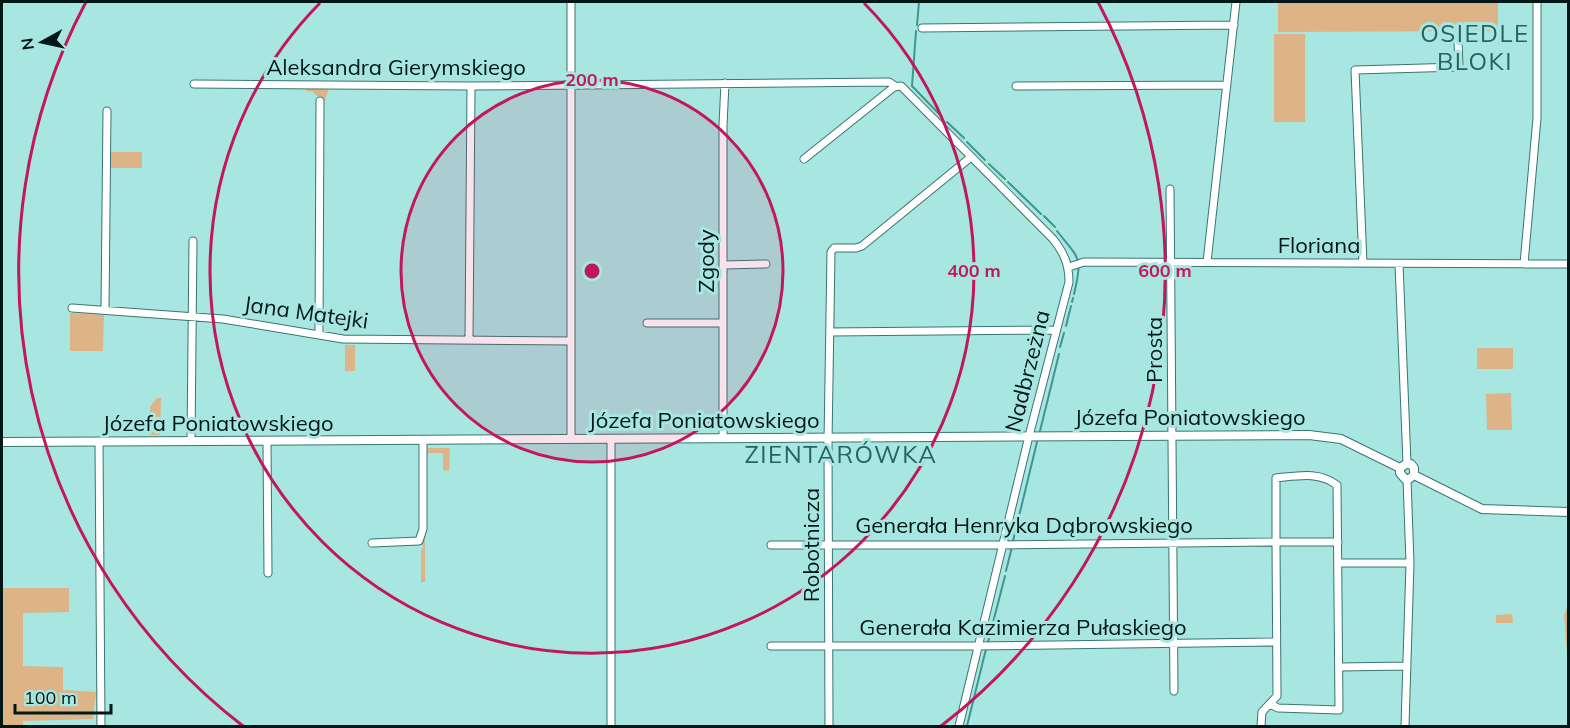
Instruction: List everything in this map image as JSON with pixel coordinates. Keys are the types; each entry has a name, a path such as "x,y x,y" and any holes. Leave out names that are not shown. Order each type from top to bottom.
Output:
{"street":[{"path":"571,2 571,439"},
{"path":"1207,262 1236,2"},
{"path":"1524,264 1538,118 1537,2"},
{"path":"922,28 1234,25"},
{"path":"1363,263 1355,70 1459,67 1458,40 1467,36"},
{"name":"Aleksandra Gierymskiego","path":"194,84 471,86 889,82 897,86"},
{"name":"Zgody","path":"723,438 725,83"},
{"path":"1016,86 1227,85"},
{"path":"469,340 471,86"},
{"path":"804,159 897,86 971,157 1077,265"},
{"path":"319,335 320,101"},
{"path":"105,310 107,111"},
{"name":"Robotnicza","path":"829,726 830,255 834,248 862,246 971,157"},
{"name":"Prosta","path":"1170,189 1174,691"},
{"path":"191,441 193,241"},
{"name":"Floriana","path":"1077,265 1171,262 1569,264"},
{"path":"724,265 766,264"},
{"path":"1399,264 1404,466 1401,476 1411,477 1482,509 1569,512"},
{"name":"Nadbrzeżna","path":"959,726 1056,330 1069,282 1077,265"},
{"name":"Jana Matejki","path":"72,308 223,319 352,339 571,341"},
{"path":"646,323 723,323"},
{"path":"830,332 1056,330"},
{"name":"Józefa Poniatowskiego","path":"2,442 1330,436 1404,466"},
{"path":"611,439 611,726"},
{"path":"372,543 420,542 423,529 423,440"},
{"path":"267,441 268,573"},
{"path":"99,442 100,726"},
{"path":"1404,466 1414,468 1411,477 1405,726"},
{"path":"1261,726 1261,714 1277,696 1276,477 1318,475 1337,484 1338,710 1278,708 1270,704"},
{"name":"Generała Henryka Dąbrowskiego","path":"771,544 1003,545 1338,542"},
{"path":"1338,562 1410,562"},
{"name":"Generała Kazimierza Pułaskiego","path":"771,646 1174,645 1276,642"},
{"path":"1339,667 1407,666"}],"shaded area":[{"path":"1498,2 1498,31 1278,32 1278,3"},
{"path":"1274,34 1305,34 1305,122 1274,122"},
{"path":"330,86 325,100 321,100 321,96 313,92 306,91 306,87"},
{"path":"111,152 142,152 142,168 111,168"},
{"path":"70,313 104,315 103,351 70,351"},
{"path":"345,345 355,345 355,371 345,371"},
{"path":"1477,348 1513,348 1513,369 1477,369"},
{"path":"1511,393 1512,430 1487,430 1486,394"},
{"path":"157,398 161,398 160,435 150,435 150,407"},
{"path":"425,448 450,448 449,471 443,470 443,453 428,453 425,458"},
{"path":"425,530 425,582 421,582 421,551"},
{"path":"2,588 69,588 69,612 23,613 23,666 63,667 63,690 96,692 93,719 23,721 23,726 2,726"},
{"path":"1568,606 1568,666 1564,615"},
{"path":"1512,614 1513,623 1496,623 1496,615"}],"waterway":[{"path":"917,25 919,2"},
{"path":"916,31 912,86 942,117"},
{"path":"947,122 964,138"},
{"path":"967,142 985,160"},
{"path":"989,164 1005,179"},
{"path":"1008,182 1041,214"},
{"path":"1044,216 1055,227"},
{"path":"1057,231 1078,260 1074,294"},
{"path":"1072,302 1073,298"},
{"path":"1066,326 1071,306"},
{"path":"1060,347 1064,333"},
{"path":"1040,431 1059,354"},
{"path":"1013,541 1037,442"},
{"path":"1006,571 1012,547"},
{"path":"988,642 1005,576"},
{"path":"967,726 986,649"}],"district":[{"name":"OSIEDLE BLOKI","path":"1475,48"},
{"name":"ZIENTARÓWKA","path":"841,455"}]}
